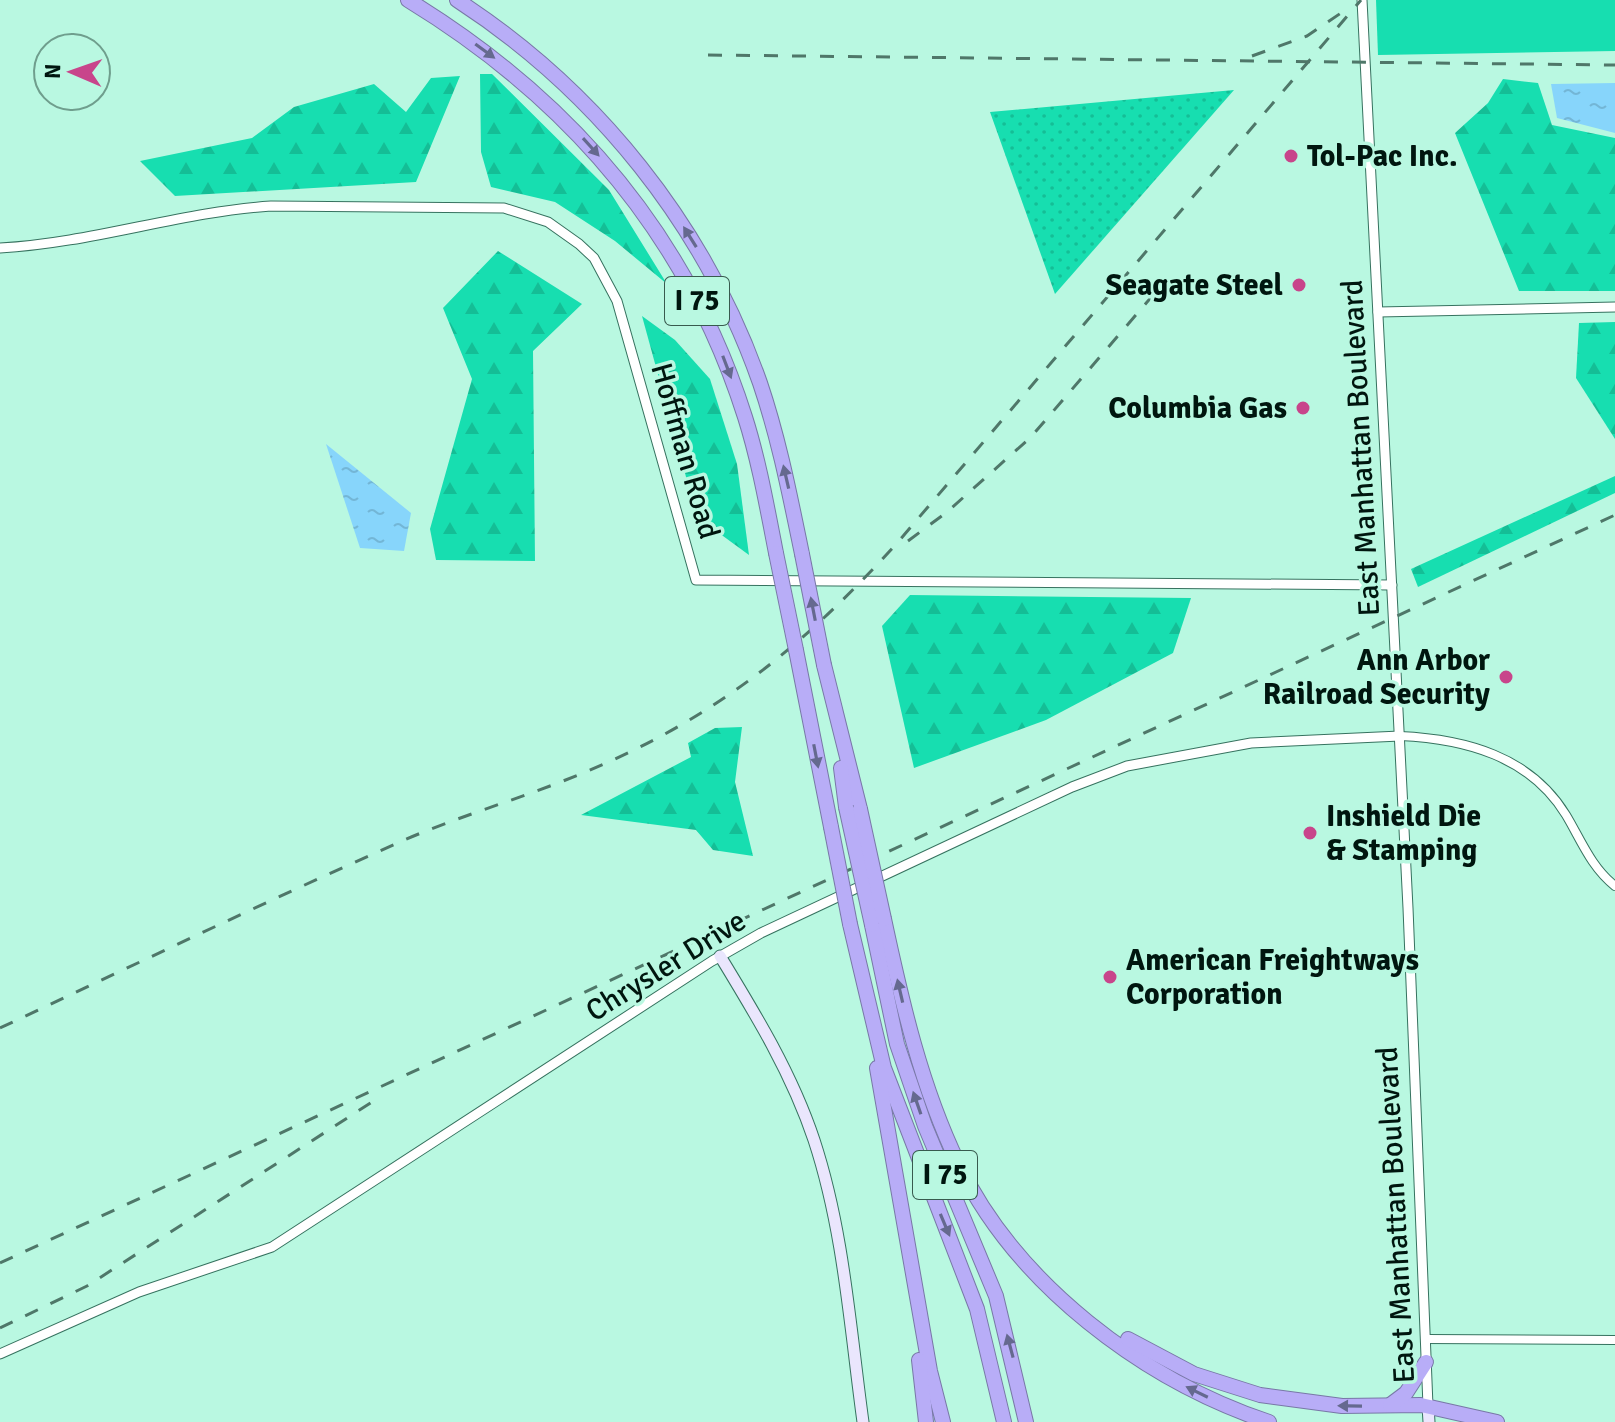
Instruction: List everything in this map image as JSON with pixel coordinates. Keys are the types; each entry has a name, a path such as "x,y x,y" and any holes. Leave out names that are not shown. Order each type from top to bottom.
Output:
{"highway":[{"name":"I 75","path":"408,0 490,54 536,92 618,178 665,244 721,351 746,419 872,1020 903,1122 977,1309 1004,1422"},
{"name":"I 75","path":"457,0 479,14 573,92 639,164 685,229 717,284 766,401 802,554 878,922 900,1054 925,1126 996,1296 1026,1422"},
{"path":"878,922 924,1078 969,1182 1022,1257 1090,1321 1185,1386 1269,1422"},
{"path":"872,1020 877,1070 943,1422"},
{"path":"969,1182 1020,1245 1062,1287 1112,1328 1174,1365 1228,1386 1276,1398 1342,1406 1428,1406 1497,1422"},
{"path":"920,1312 916,1336 926,1422"},
{"path":"1390,1405 1406,1393 1426,1362"}],"main road":[{"path":"720,956 782,1062 817,1150 839,1241 863,1422"},
{"name":"East Manhattan Boulevard","path":"1428,1406 1429,1422"}],"street":[{"name":"East Manhattan Boulevard","path":"1362,0 1400,736 1428,1406"},
{"name":"Hoffman Road","path":"0,248 67,240 234,208 271,206 504,208 548,222 594,258 617,301 696,580 1392,585"},
{"path":"1378,312 1615,307"},
{"path":"1400,736 1423,737 1487,751 1533,775 1553,794 1595,865 1615,886"},
{"name":"Chrysler Drive","path":"0,1354 139,1292 272,1247 720,956 761,933 1058,794 1127,766 1251,743 1400,736"},
{"path":"1426,1339 1615,1340"}],"green space":[{"path":"1376,0 1615,0 1615,51 1378,55"},
{"path":"480,74 492,74 609,190 667,284 615,241 555,202 491,187 481,152"},
{"path":"460,76 416,182 175,196 140,161 252,138 294,107 374,84 406,112 431,78"},
{"path":"1503,79 1538,83 1552,125 1615,138 1615,291 1519,291 1455,133 1488,103"},
{"path":"1234,90 1055,294 990,112"},
{"path":"498,251 582,304 533,351 535,561 436,560 430,529 472,379 443,308"},
{"path":"642,316 675,340 710,379 737,464 749,555 697,517"},
{"path":"1615,322 1615,439 1576,378 1579,323"},
{"path":"1615,476 1615,493 1418,587 1411,569"},
{"path":"910,595 1191,598 1173,653 1046,720 914,768 882,626"},
{"path":"742,727 735,782 753,856 713,850 696,830 581,815 691,757 688,743 715,728"}],"water":[{"path":"1615,83 1615,133 1557,118 1551,84"},
{"path":"326,444 411,513 404,551 360,548"}],"railway":[{"path":"0,1028 402,841 627,754 713,705 752,678 826,616 898,542 1361,0"},
{"path":"1252,56 1307,36 1341,13"},
{"path":"708,55 1615,65"},
{"path":"908,541 947,512 1031,437 1166,280"},
{"path":"0,1263 1615,515"},
{"path":"0,1328 87,1286 372,1102"}],"place":[{"name":"Tol-Pac Inc.","path":"1291,156"},
{"name":"Seagate Steel","path":"1299,285"},
{"name":"Columbia Gas","path":"1303,408"},
{"name":"Ann Arbor Railroad Security","path":"1506,677"},
{"name":"Inshield Die & Stamping","path":"1310,833"},
{"name":"American Freightways Corporation","path":"1110,977"}]}
